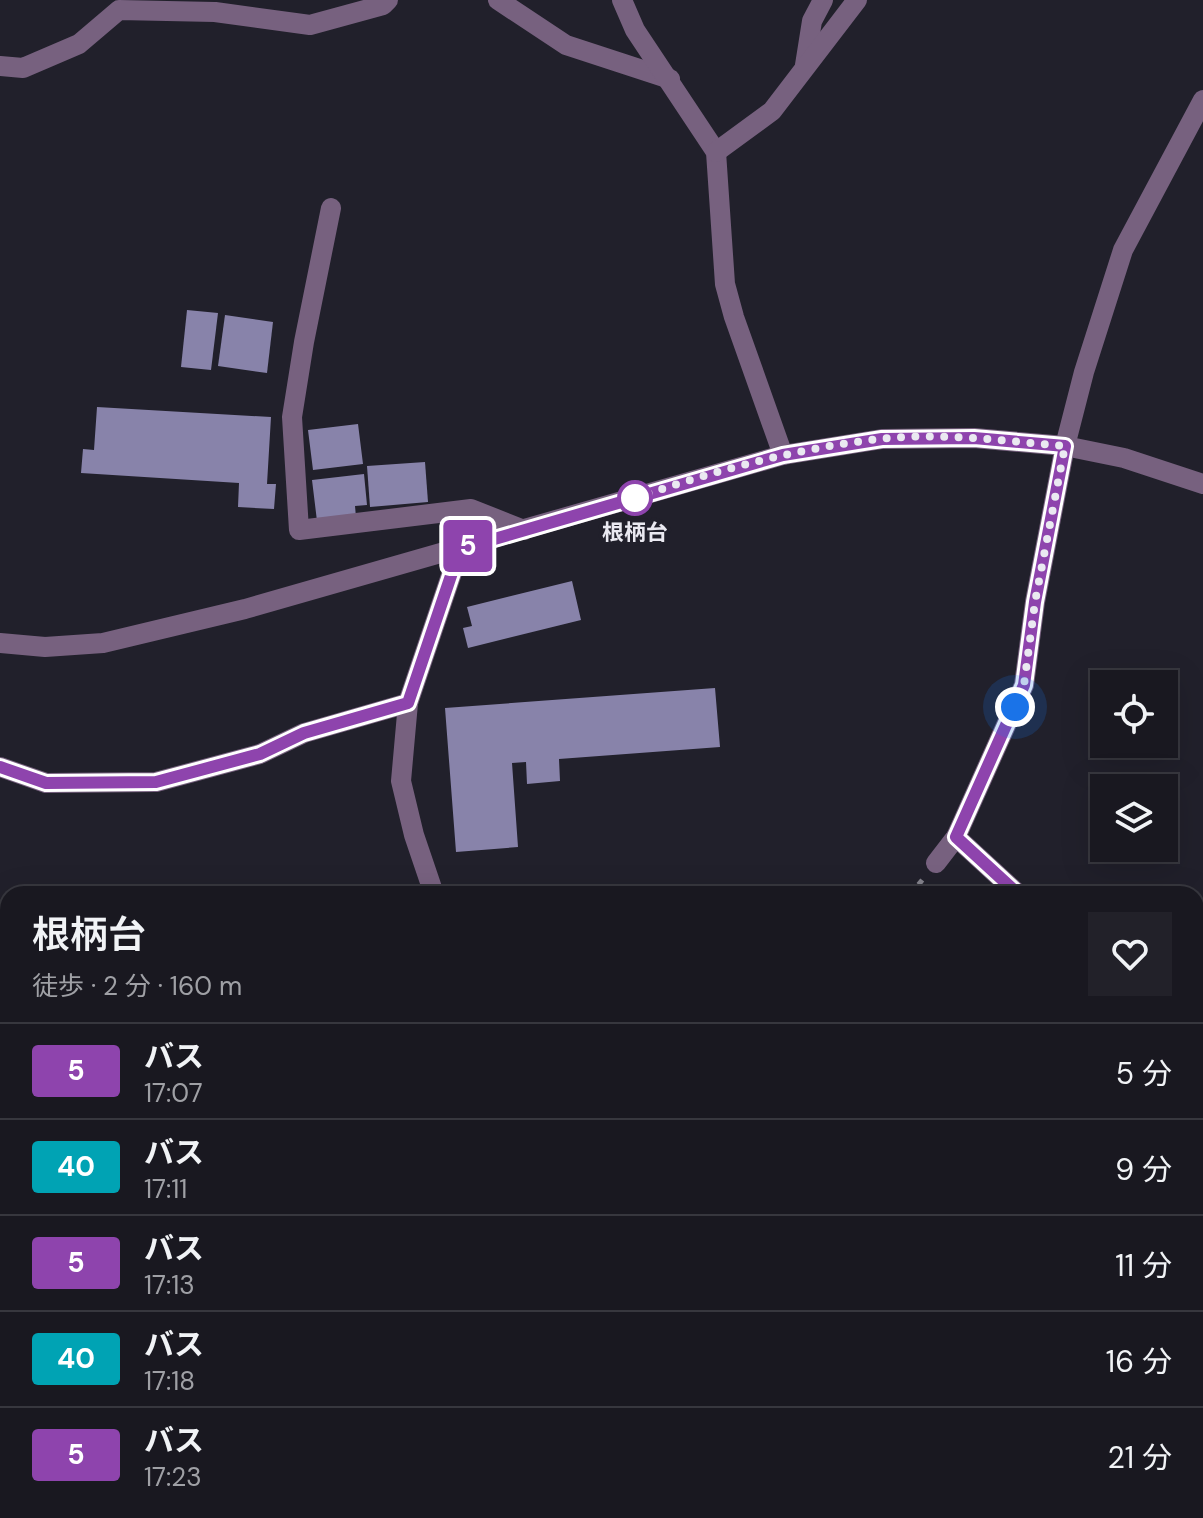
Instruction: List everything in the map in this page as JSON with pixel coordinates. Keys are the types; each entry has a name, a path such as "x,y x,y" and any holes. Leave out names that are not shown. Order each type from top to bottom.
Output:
{"street":[{"path":"0,66 23,68 79,44 119,10 215,12 310,25 383,5 388,0"},
{"path":"498,0 566,45 670,79"},
{"path":"622,0 635,30 716,152 725,284 783,455"},
{"path":"804,70 812,21 823,0"},
{"path":"716,152 772,111 857,0"},
{"path":"936,863 956,837 1024,685 1035,602 1065,446 1084,372 1123,250 1203,100"},
{"path":"331,208 292,417 299,530 471,509 524,530"},
{"path":"0,643 45,647 103,643 245,609 783,455 882,439 974,438 1065,446 1124,458 1203,484"},
{"path":"431,886 414,835 401,781 408,703 460,549"},
{"path":"0,767 46,783 156,782 260,754 304,733 408,703"},
{"path":"956,837 1009,886"}],"building":[{"path":"187,310 218,313 211,370 181,367"},
{"path":"225,315 273,322 267,373 218,366"},
{"path":"97,407 271,417 267,484 276,484 274,509 238,507 239,483 81,473 83,449 94,450"},
{"path":"358,424 363,464 313,470 308,430"},
{"path":"425,462 428,502 370,507 367,466"},
{"path":"364,474 367,505 355,506 356,517 317,521 312,480"},
{"path":"572,581 581,620 468,648 463,628 472,626 467,607"},
{"path":"715,688 720,747 559,759 560,781 527,784 526,762 512,763 518,847 456,852 445,708"}],"bus line":[{"name":"5","path":"0,767 46,783 156,782 260,754 304,733 408,703 460,549 783,455 882,439 974,438 1065,446 1035,602 1024,685 956,837 1009,886"}],"place":[{"name":"根柄台","path":"635,498"}],"route":[{"path":"635,498 783,455 882,439 974,438 1065,446 1035,602 1024,685 1015,707"}]}
